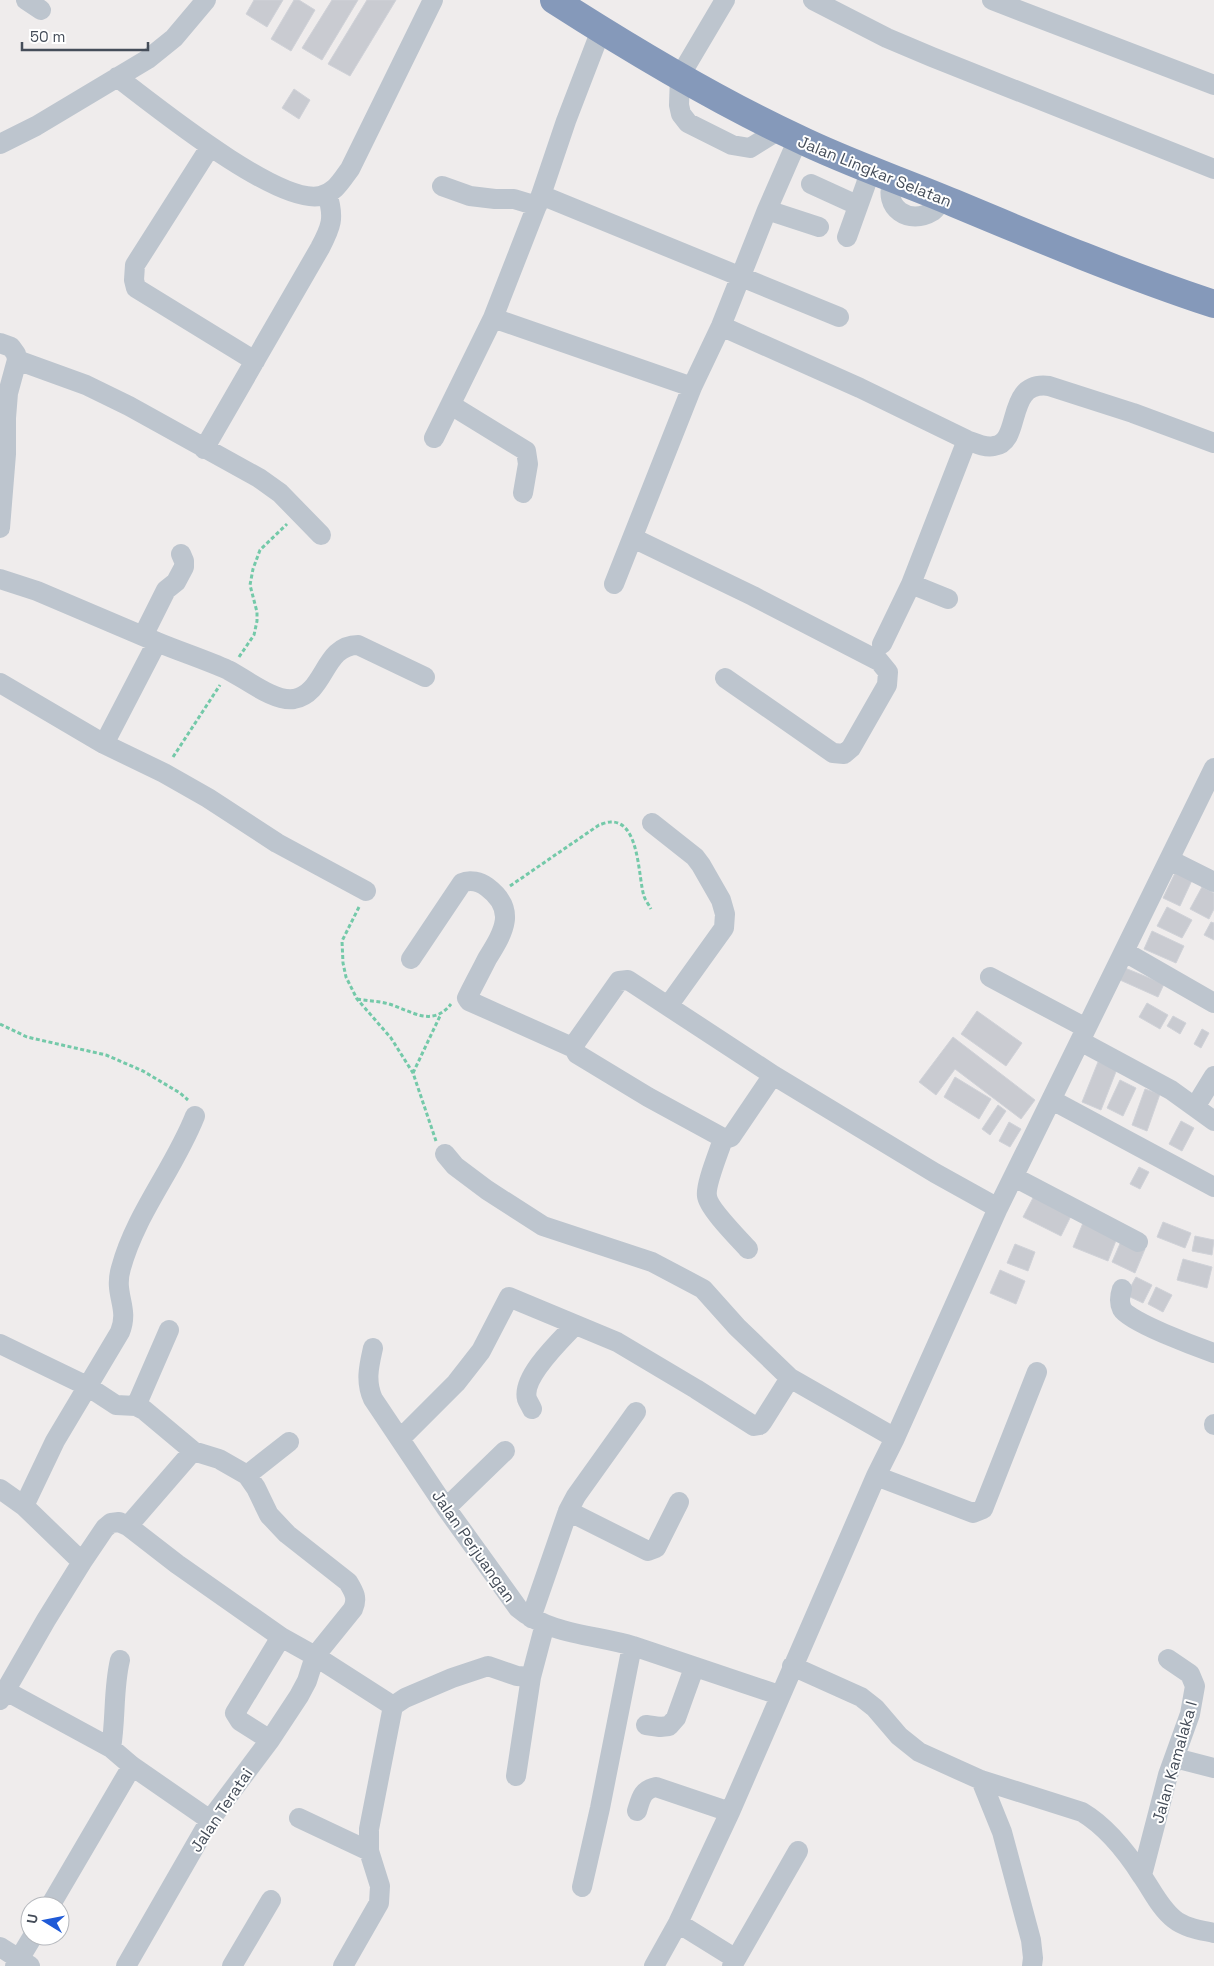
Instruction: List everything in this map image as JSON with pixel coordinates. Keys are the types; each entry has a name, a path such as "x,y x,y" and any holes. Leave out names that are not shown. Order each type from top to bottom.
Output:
{"highway":[{"name":"Jalan Lingkar Selatan","path":"554,0 680,76 789,135 881,175 943,198 1114,268 1214,304"}],"street":[{"path":"0,144 36,126 148,59 174,38 206,0"},
{"path":"117,77 210,147 278,188 302,196 318,197 333,192 350,169 433,0"},
{"path":"725,0 680,76 679,105 681,114 688,123 732,145 750,148 789,135"},
{"path":"813,0 887,38 932,57 1214,169"},
{"path":"992,0 1214,85"},
{"path":"434,438 493,318 539,201 566,121 601,30"},
{"path":"614,584 692,388 721,326 767,210 789,135"},
{"path":"210,147 135,265 134,280 136,288 255,361"},
{"path":"847,237 866,184 881,175"},
{"path":"811,184 857,205"},
{"path":"442,186 470,196 539,201 741,276 839,317"},
{"path":"204,449 290,304 332,225 332,208 327,194"},
{"path":"767,210 819,227"},
{"path":"493,318 692,388"},
{"path":"721,326 860,388 983,446 1001,444 1008,435 1023,394 1032,386 1039,385 1049,386 1133,413 1214,444"},
{"path":"0,343 11,347 16,354 17,360 8,392 0,528"},
{"path":"17,360 86,385 129,406 259,478 280,493 321,535"},
{"path":"450,405 526,451 528,464 523,493"},
{"path":"882,644 911,584 967,440"},
{"path":"633,538 753,596 879,661 888,672 887,685 851,748 844,754 833,753 725,678"},
{"path":"104,744 150,639 166,590 176,582 184,567 181,554"},
{"path":"0,579 37,591 229,670 277,697 285,699 295,699 304,696 312,689 338,651 349,645 358,645 425,677"},
{"path":"911,584 948,599"},
{"path":"0,683 104,744 164,773 208,798 277,843 366,891"},
{"path":"654,1966 678,1923 730,1812 779,1695 876,1476 895,1438 998,1208 1214,768"},
{"path":"652,823 695,857 721,900 725,914 724,928 668,1006"},
{"path":"1170,860 1214,882"},
{"path":"411,959 462,883 466,881 475,882 484,885 498,895 506,918 503,932 467,998 469,1001 574,1048 577,1054 723,1139 731,1137 773,1075"},
{"path":"1125,952 1214,1004"},
{"path":"990,977 1171,1090 1214,1120"},
{"path":"574,1048 622,980 628,980 773,1075 935,1173 998,1208"},
{"path":"1195,1107 1214,1076"},
{"path":"1052,1100 1214,1187"},
{"path":"24,1506 56,1441 120,1332 125,1320 118,1285 120,1270 133,1232 188,1135 195,1116"},
{"path":"723,1139 707,1188 706,1197 710,1206 748,1249"},
{"path":"445,1154 455,1166 487,1190 543,1226 652,1262 703,1290 790,1378 895,1438"},
{"path":"1014,1177 1138,1242"},
{"path":"1122,1289 1120,1298 1121,1308 1128,1316 1214,1353"},
{"path":"400,1439 456,1383 481,1351 509,1297 617,1342 754,1426 760,1425 764,1421 790,1378"},
{"path":"532,1409 526,1397 528,1384 535,1370 575,1325"},
{"path":"136,1406 169,1330"},
{"path":"0,1344 87,1386 116,1405 136,1406 144,1410 193,1451 219,1459 247,1475 256,1488 269,1515 287,1534 348,1582 354,1593 357,1601 353,1609 315,1656"},
{"name":"Jalan Perjuangan","path":"373,1348 368,1372 369,1389 373,1399 446,1508 518,1608 538,1621 632,1646 779,1695"},
{"path":"876,1476 973,1513 983,1509 1037,1372"},
{"path":"516,1776 538,1621 568,1511 576,1496 636,1412"},
{"path":"247,1475 289,1442"},
{"path":"128,1526 193,1451"},
{"path":"446,1508 505,1451"},
{"path":"0,1489 24,1506 82,1562"},
{"path":"568,1511 642,1550 648,1551 656,1548 679,1502"},
{"path":"210,1820 132,1766 111,1748 3,1696 82,1562 105,1528 111,1523 119,1522 128,1526 177,1564 281,1637 315,1656 393,1706"},
{"path":"270,1740 240,1721 235,1713 281,1637"},
{"path":"582,1887 600,1808 632,1646"},
{"name":"Jalan Teratai","path":"126,1966 210,1820 270,1740 299,1696 307,1681 315,1656"},
{"name":"Jalan Kamalaka I","path":"1142,1875 1168,1775 1190,1714 1195,1686 1190,1674 1168,1659"},
{"path":"111,1748 116,1718 115,1685 120,1660"},
{"path":"343,1966 376,1912 379,1903 380,1886 369,1851 369,1829 393,1706 404,1698 452,1678 488,1666 517,1676 531,1677"},
{"path":"792,1666 861,1697 874,1708 899,1736 919,1752 981,1780 1082,1812 1095,1820 1115,1840 1142,1875 1153,1894 1174,1919 1195,1929 1214,1933"},
{"path":"646,1725 669,1726 676,1718 694,1668"},
{"path":"1175,1758 1214,1768"},
{"path":"56,1896 132,1766"},
{"path":"981,1780 1002,1832 1031,1940 1032,1966"},
{"path":"637,1811 642,1794 648,1789 656,1787 730,1812"},
{"path":"299,1818 369,1851"},
{"path":"678,1923 734,1962 798,1851"},
{"path":"232,1966 271,1900"},
{"path":"0,1947 21,1964 29,1946"}],"path":[{"path":"164,773 229,670 254,635 257,612 250,586 253,569 260,550 300,512"},
{"path":"498,895 599,825 612,821 621,824 635,846 644,897 651,909"},
{"path":"366,891 342,941 346,977 357,999 391,1038 413,1073 435,1140 445,1154"},
{"path":"357,999 392,1005 426,1017 440,1016"},
{"path":"413,1073 440,1016 454,1001"},
{"path":"0,1024 27,1037 106,1056 143,1071 180,1092 192,1104 195,1116"}],"building":[{"path":"254,0 283,0 267,27 246,14"},
{"path":"294,0 299,0 315,10 291,51 271,39"},
{"path":"332,0 358,0 322,60 302,48"},
{"path":"367,0 396,0 350,76 328,64"},
{"path":"294,89 310,100 299,119 282,108"},
{"path":"1177,869 1194,876 1180,906 1163,898"},
{"path":"1202,887 1214,893 1214,909 1209,919 1190,909"},
{"path":"1167,907 1192,920 1182,938 1157,926"},
{"path":"1211,922 1214,923 1214,940 1204,935"},
{"path":"1152,931 1184,946 1176,963 1144,949"},
{"path":"1125,968 1164,984 1158,997 1120,980"},
{"path":"1147,1003 1168,1015 1160,1029 1139,1017"},
{"path":"977,1011 1022,1043 1006,1066 961,1034"},
{"path":"1173,1016 1186,1023 1180,1034 1167,1026"},
{"path":"1202,1029 1209,1033 1201,1048 1194,1044"},
{"path":"953,1037 1035,1100 1021,1119 955,1069 936,1095 919,1082"},
{"path":"1098,1062 1117,1069 1101,1110 1082,1102"},
{"path":"955,1077 991,1099 979,1119 944,1097"},
{"path":"1120,1080 1136,1088 1123,1116 1107,1108"},
{"path":"1145,1089 1160,1094 1147,1131 1132,1125"},
{"path":"998,1105 1006,1111 990,1135 982,1129"},
{"path":"1181,1121 1194,1128 1182,1151 1169,1144"},
{"path":"1009,1122 1021,1129 1010,1147 999,1141"},
{"path":"1139,1167 1149,1172 1140,1189 1130,1184"},
{"path":"1034,1196 1072,1214 1061,1236 1023,1217"},
{"path":"1163,1222 1191,1233 1185,1248 1157,1237"},
{"path":"1083,1223 1117,1238 1108,1261 1073,1247"},
{"path":"1195,1236 1214,1240 1212,1255 1192,1251"},
{"path":"1122,1239 1145,1249 1135,1273 1112,1262"},
{"path":"1015,1244 1035,1252 1028,1271 1007,1263"},
{"path":"1183,1259 1212,1267 1207,1288 1177,1280"},
{"path":"1000,1270 1025,1281 1016,1304 990,1293"},
{"path":"1136,1277 1152,1285 1143,1303 1126,1295"},
{"path":"1156,1287 1172,1295 1163,1312 1148,1304"}]}
